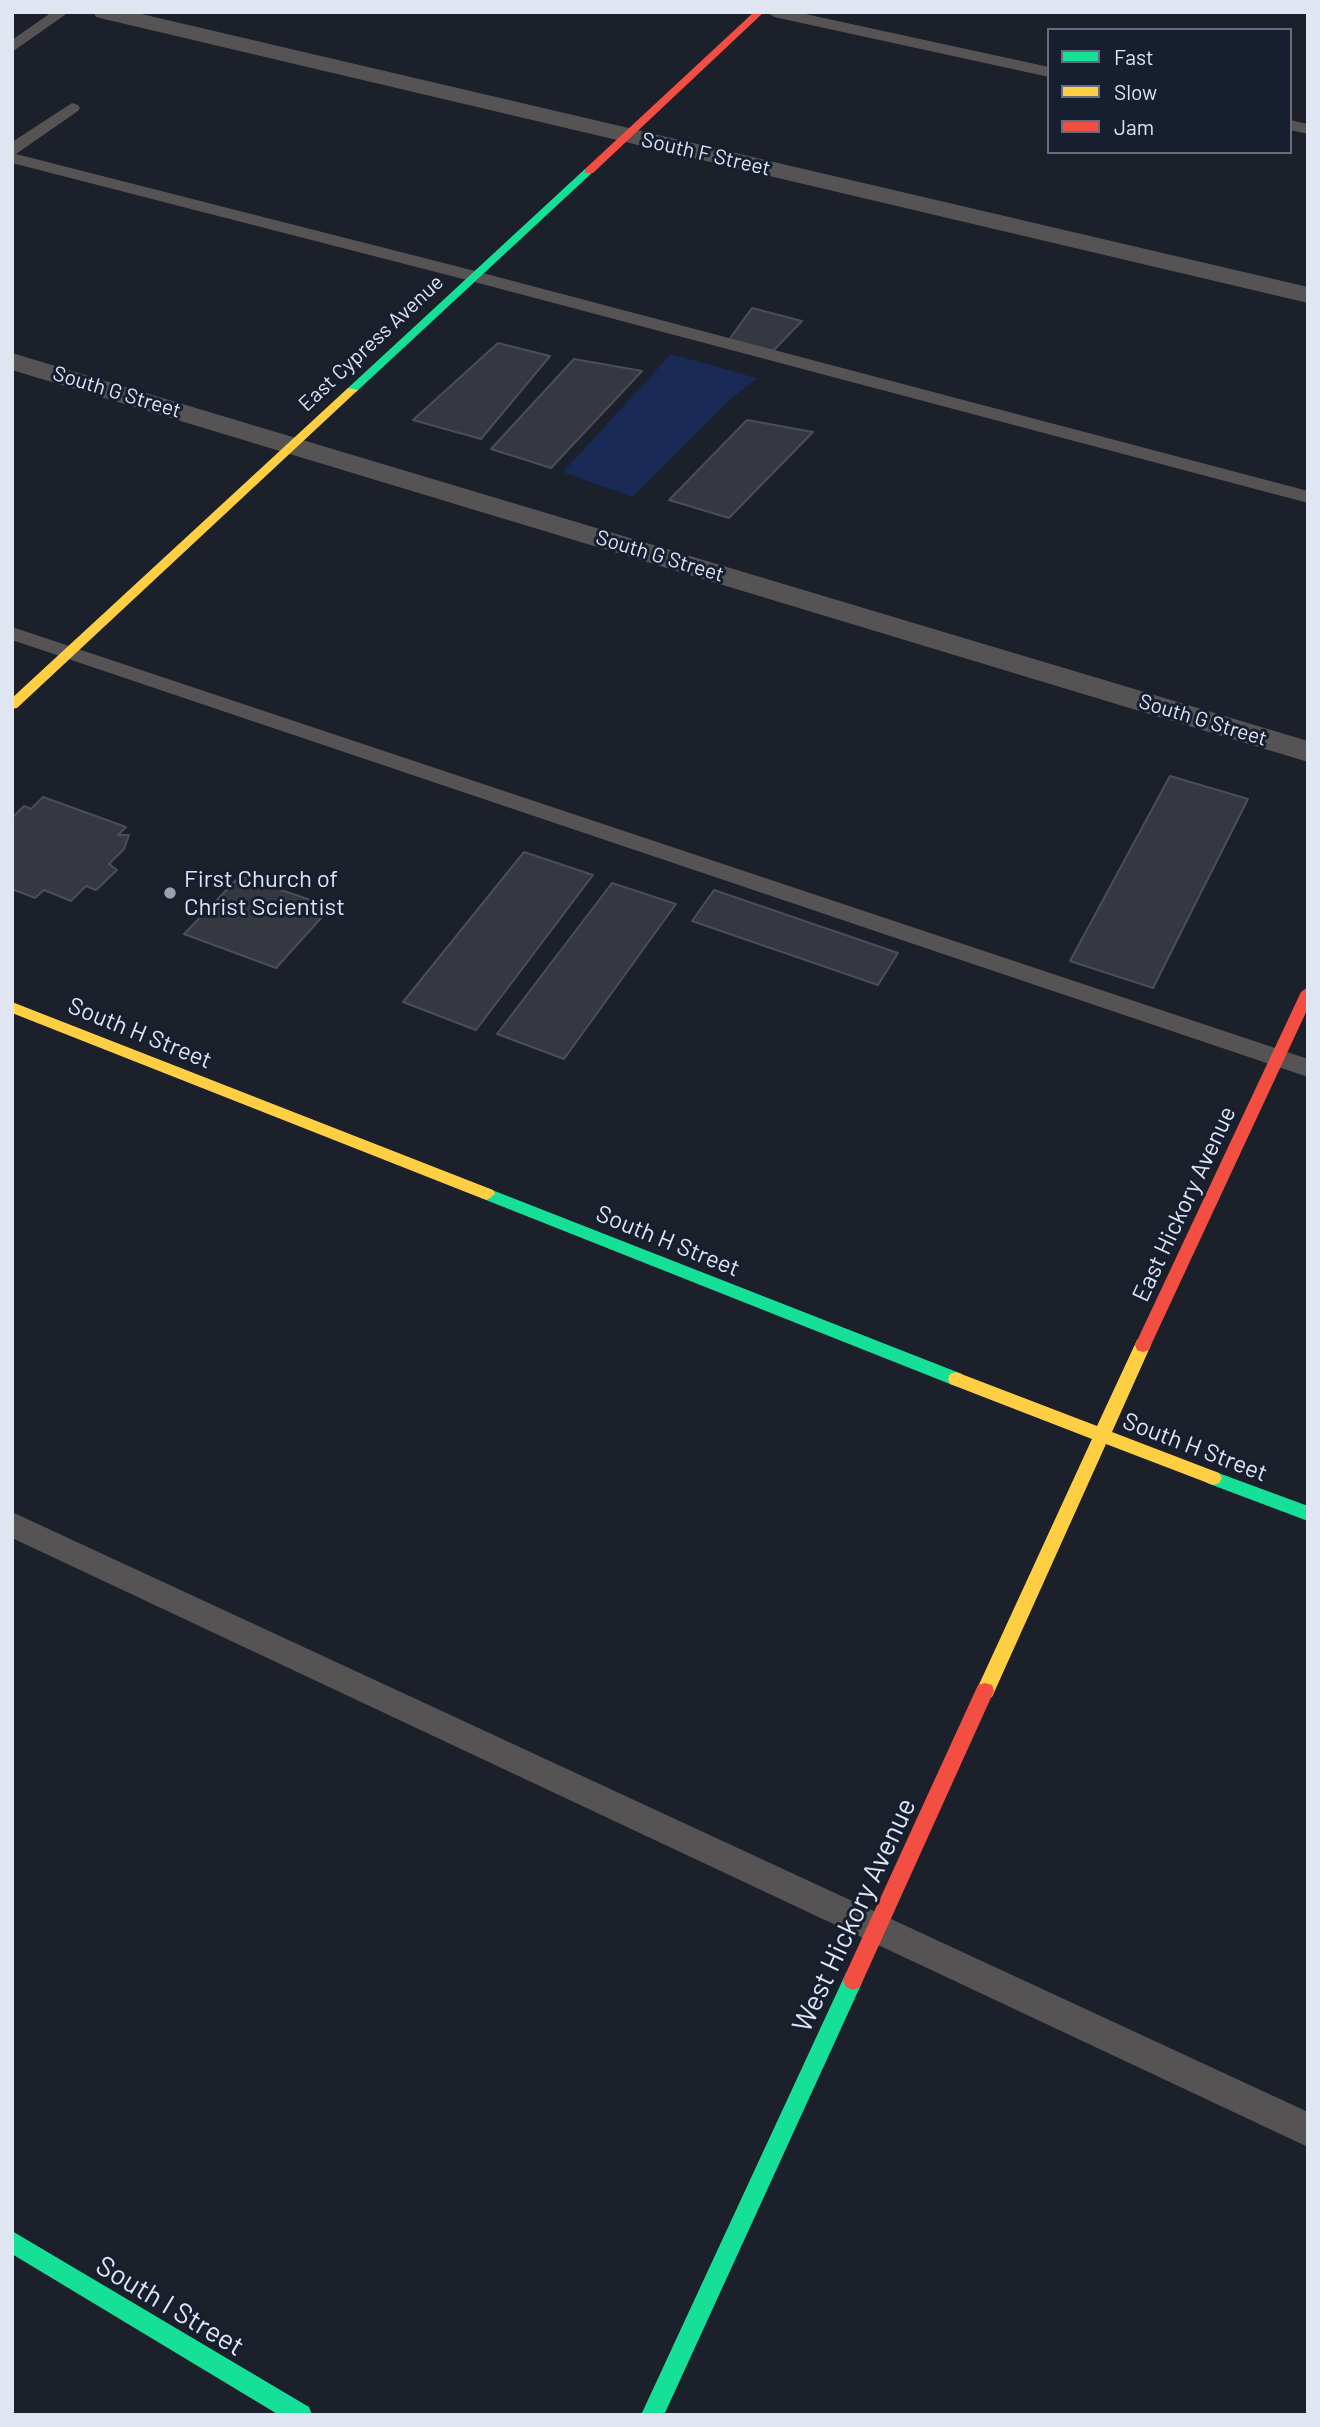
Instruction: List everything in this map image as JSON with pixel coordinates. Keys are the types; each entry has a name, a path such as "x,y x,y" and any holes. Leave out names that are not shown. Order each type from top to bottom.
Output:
{"street":[{"name":"South F Street","path":"104,12 1308,295"},
{"name":"East Cypress Avenue","path":"12,705 760,12"},
{"name":"South G Street","path":"12,361 1308,751"},
{"name":"East Hickory Avenue","path":"1100,1436 1308,992"},
{"name":"South H Street","path":"12,1007 1100,1436 1308,1514"},
{"name":"West Hickory Avenue","path":"652,2415 878,1927 1100,1436"},
{"name":"South I Street","path":"12,2242 301,2415"}],"lane":[{"path":"12,47 62,12"},
{"path":"774,12 1047,72"},
{"path":"12,150 72,108"},
{"path":"12,158 473,276 1308,497"},
{"path":"12,633 1308,1068"},
{"path":"12,1524 1308,2130"}],"shaded area":[{"path":"671,354 757,378 725,404 632,497 563,472"}],"building":[{"path":"752,308 802,321 772,352 728,341"},
{"path":"498,343 550,356 481,439 413,420"},
{"path":"574,359 642,371 551,468 491,449"},
{"path":"747,420 813,432 729,518 669,500"},
{"path":"1170,776 1248,799 1153,988 1070,961"},
{"path":"43,797 126,827 118,835 129,835 124,849 109,864 117,870 96,890 86,886 71,901 44,890 35,898 12,889 12,818 24,806 31,809"},
{"path":"524,852 593,875 476,1030 403,1002"},
{"path":"240,876 331,907 276,968 184,934"},
{"path":"612,883 676,904 564,1059 497,1034"},
{"path":"714,890 898,953 878,985 692,921"}],"traffic: fast":[{"path":"352,390 589,171"},
{"path":"487,1194 956,1379"},
{"path":"1213,1478 1308,1514"},
{"path":"652,2415 853,1980"},
{"path":"12,2242 301,2415"}],"traffic: slow":[{"path":"12,705 352,390"},
{"path":"12,1007 487,1194"},
{"path":"985,1691 1143,1345"},
{"path":"956,1379 1213,1478"}],"traffic: jam":[{"path":"589,171 760,12"},
{"path":"1143,1345 1308,992"},
{"path":"853,1980 985,1691"}],"place":[{"name":"First Church of Christ Scientist","path":"170,893"}]}
